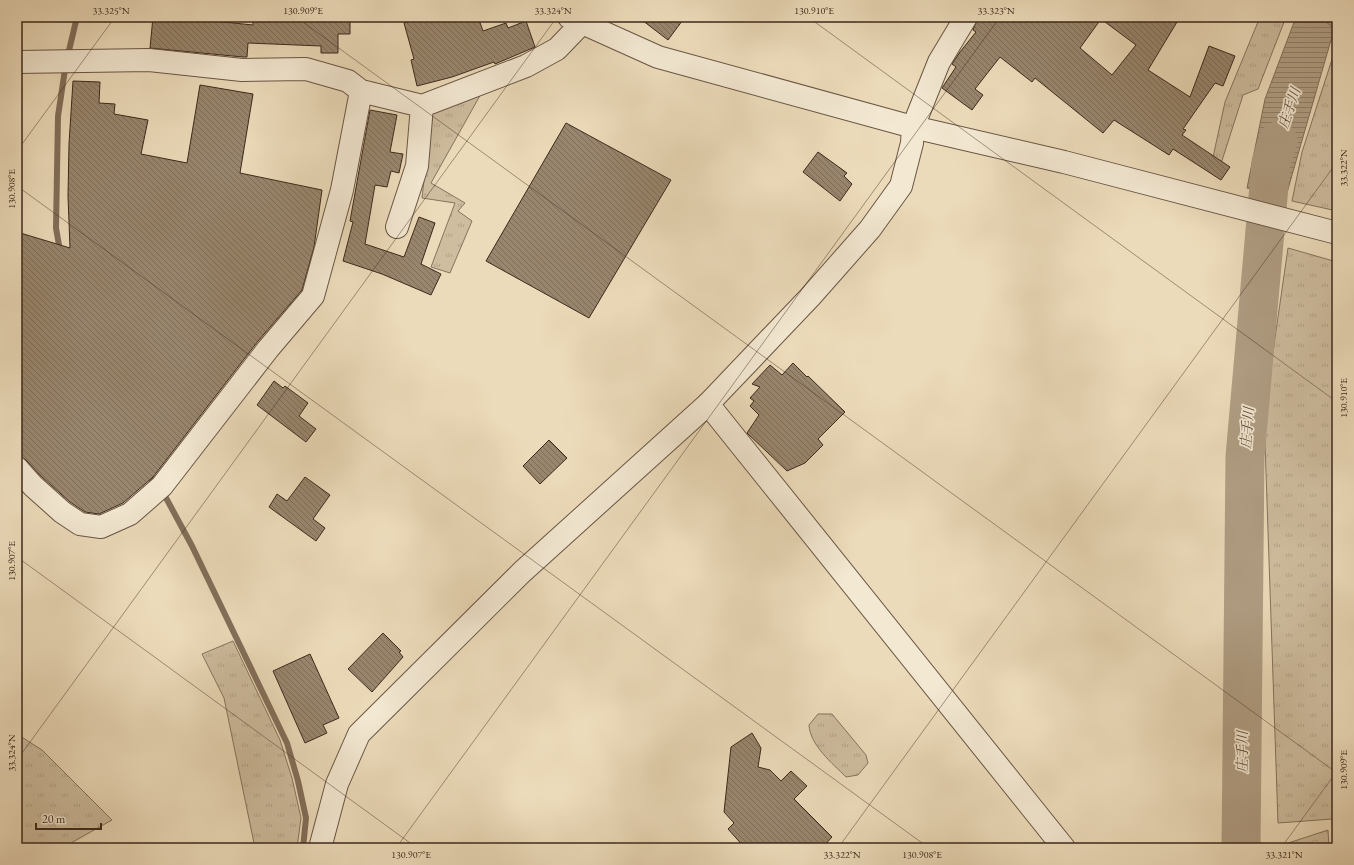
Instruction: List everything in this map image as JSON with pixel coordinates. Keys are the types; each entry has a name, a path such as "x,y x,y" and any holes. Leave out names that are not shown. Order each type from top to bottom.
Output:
{"street":[{"path":"320,848 337,784 359,734 522,572 708,404 810,297 870,229 901,186 912,143 913,127 939,62 966,17"},
{"path":"17,62 149,60 242,70 306,69 348,81 361,91 422,106 526,66 557,49 580,19 658,57 913,127 1064,162 1337,232"},
{"path":"17,468 45,496 80,524 101,527 130,514 158,489 268,349 313,296 342,190 361,91"},
{"path":"397,227 417,166 422,106"},
{"path":"708,404 1064,848"}],"green space":[{"path":"1260,17 1286,17 1258,89 1243,95 1218,173 1210,171 1225,102"},
{"path":"1337,44 1337,211 1292,201 1302,152"},
{"path":"482,92 431,183 465,203 458,211 472,221 450,273 431,267 455,203 422,198 432,107"},
{"path":"1288,248 1337,262 1337,782 1332,819 1278,823 1264,414"},
{"path":"233,641 280,740 292,778 301,818 297,848 255,848 224,698 202,654"},
{"path":"818,714 832,714 866,755 868,763 858,775 846,777 817,747 810,732 809,725"},
{"path":"17,734 42,750 112,820 62,848 36,848 34,843 17,848"},
{"path":"1328,830 1329,848 1273,848"}],"water":[{"path":"1296,17 1337,17 1337,25 1331,40 1286,196 1247,188 1265,99"}],"building":[{"path":"153,17 204,17 204,20 253,25 253,17 350,17 350,34 338,34 338,53 321,53 321,46 248,43 247,57 243,57 150,48"},
{"path":"425,17 478,17 483,31 506,23 508,28 526,21 535,47 495,64 494,62 452,77 417,86 411,60 414,59 404,23"},
{"path":"638,17 685,17 668,40"},
{"path":"978,17 1180,17 1148,70 1190,97 1209,46 1235,56 1223,86 1215,83 1183,129 1186,130 1182,135 1230,167 1221,180 1173,149 1169,155 1114,120 1103,133 1035,78 1032,82 1000,57 975,89 983,95 972,110 942,88 956,67 952,64 976,32 973,30","holes":["1101,19 1136,45 1112,75 1080,48"]},
{"path":"73,81 100,82 99,103 115,104 114,114 148,120 141,154 187,163 200,85 253,94 240,173 322,190 314,247 302,290 258,341 153,477 123,503 99,514 85,512 70,502 42,477 26,460 17,455 17,232 70,248 68,196 69,144"},
{"path":"370,110 397,115 390,152 403,154 399,173 391,171 387,187 375,185 365,244 404,257 419,217 435,223 421,264 441,274 431,295 382,274 343,261 353,222 350,221"},
{"path":"566,123 671,180 589,318 486,261"},
{"path":"818,152 847,173 844,176 852,184 840,201 803,172"},
{"path":"793,363 845,412 818,439 823,445 805,463 787,471 747,433 759,415 750,406 754,401 750,398 760,387 752,384 770,365 782,375"},
{"path":"274,381 283,388 285,386 308,403 299,416 316,429 306,442 257,405"},
{"path":"549,440 567,458 540,484 523,466"},
{"path":"305,477 330,495 313,519 325,528 316,541 269,507 277,494 287,501"},
{"path":"383,633 401,651 399,652 403,657 372,692 348,669"},
{"path":"310,654 339,718 323,725 327,733 305,743 273,671"},
{"path":"752,733 761,748 758,767 770,770 781,781 791,771 807,786 794,799 832,837 822,848 745,848 728,829 734,823 724,812 731,747"}],"waterway":[{"path":"60,251 56,228 58,116 66,63 77,17"},
{"name":"庄手川","path":"1241,848 1245,457 1271,163 1278,141"},
{"path":"144,474 150,478 165,496 192,546 287,743 298,781 306,818 303,848"}]}
